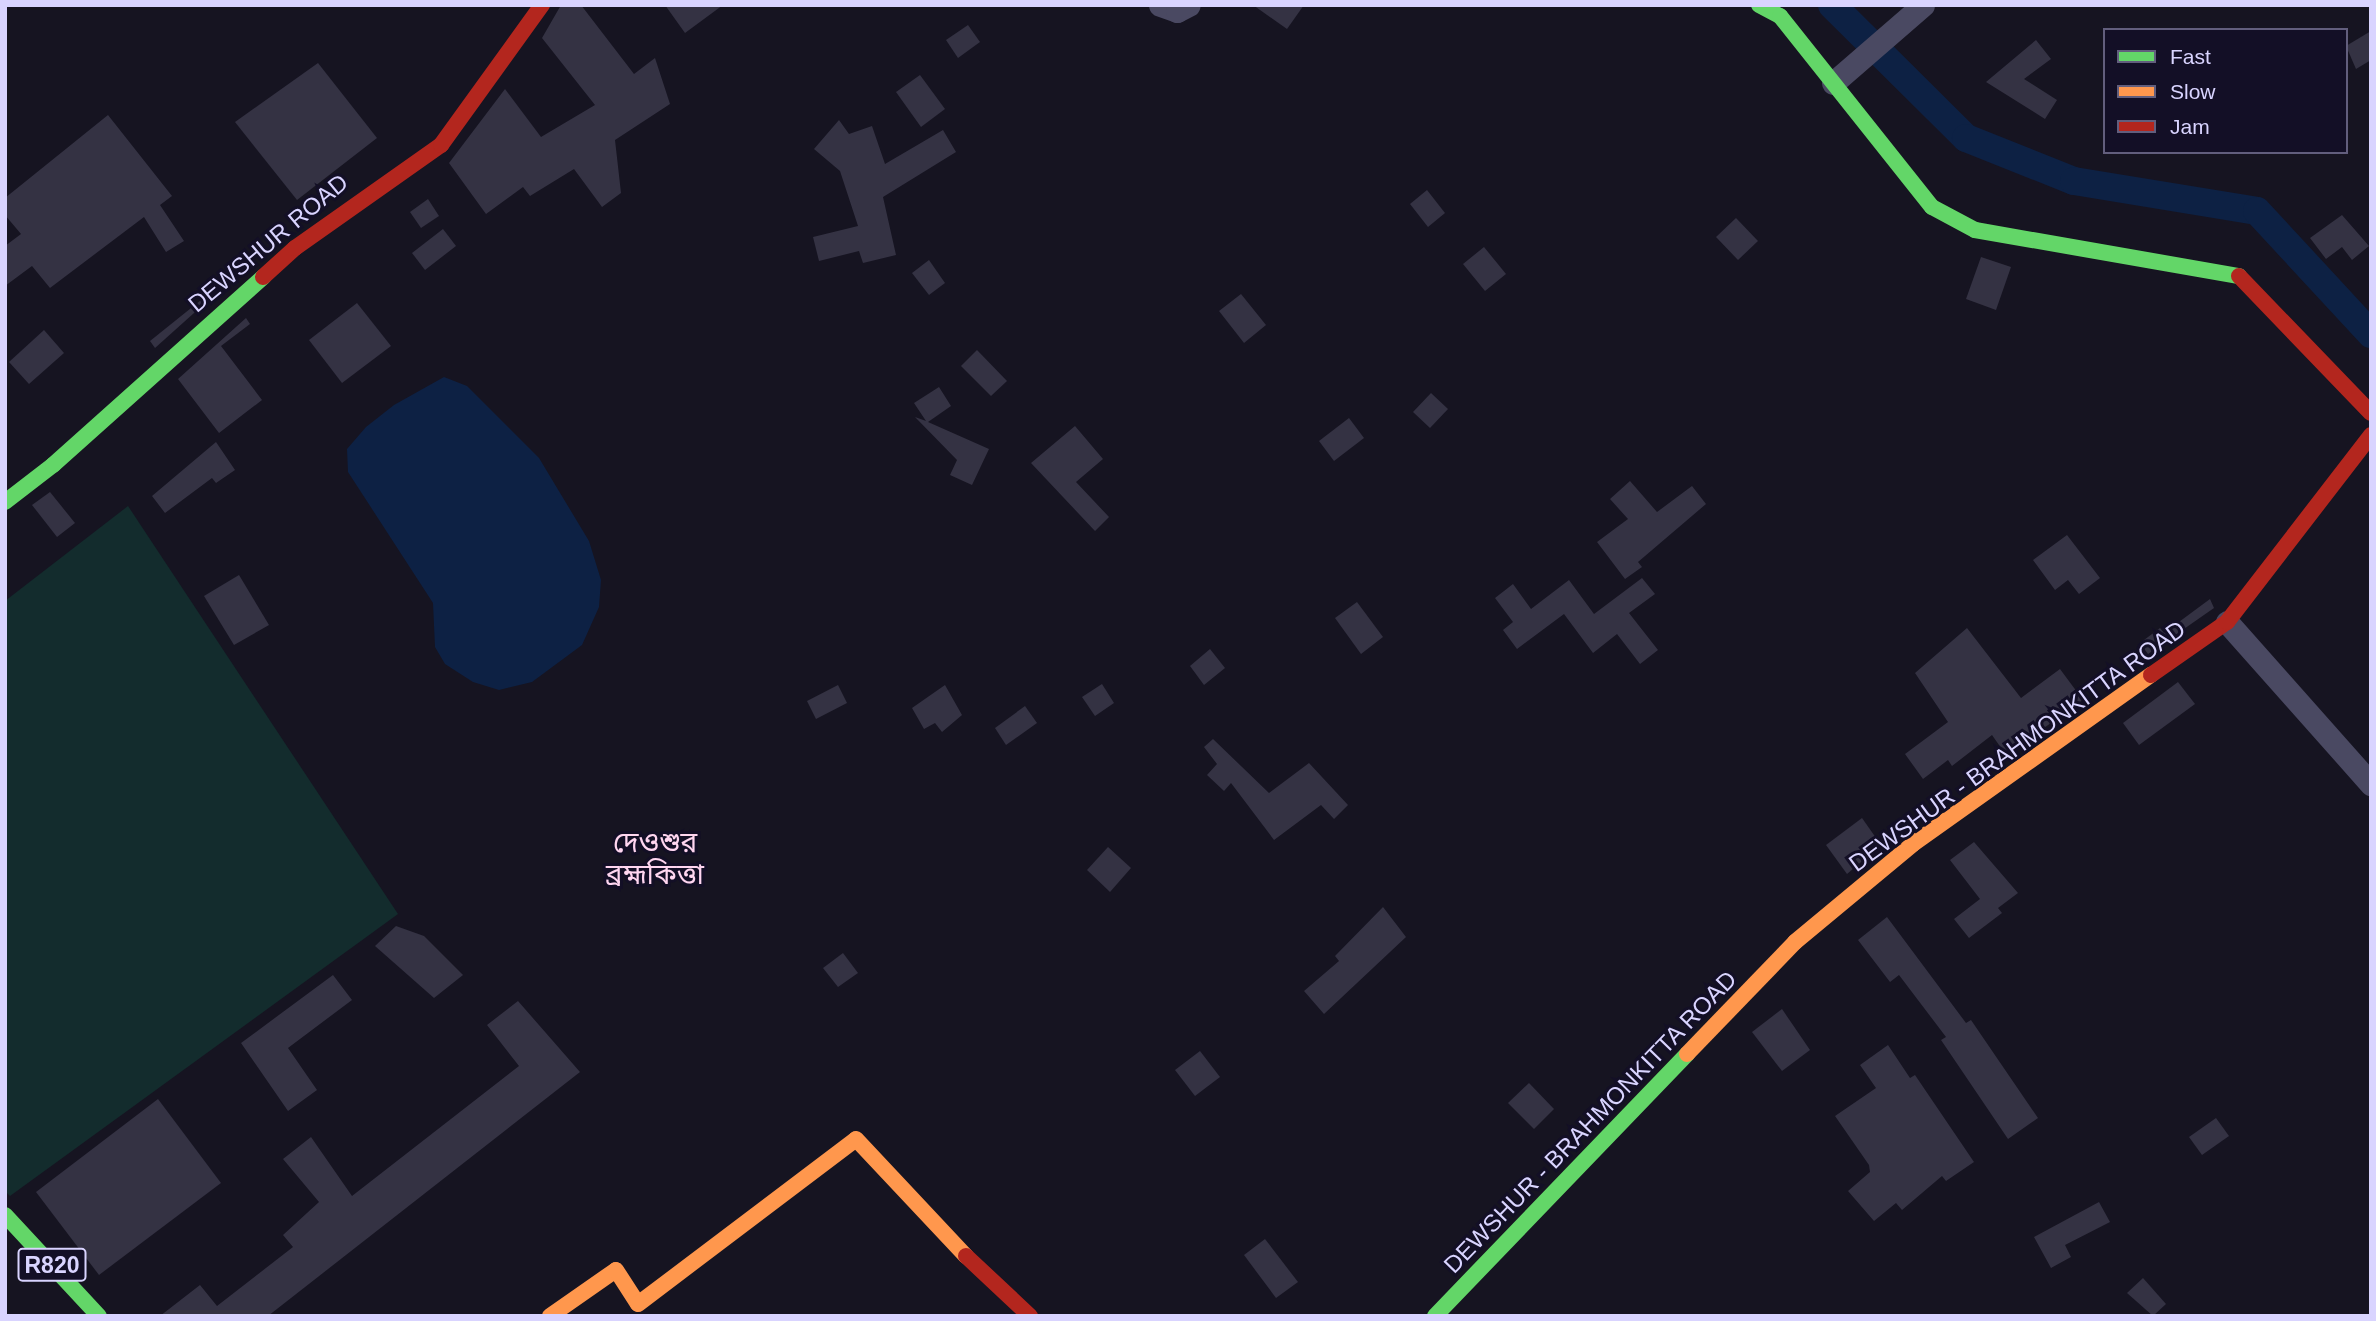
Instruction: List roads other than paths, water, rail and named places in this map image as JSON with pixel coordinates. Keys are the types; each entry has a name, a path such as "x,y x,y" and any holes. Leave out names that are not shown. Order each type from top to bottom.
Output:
{"street":[{"name":"DEWSHUR ROAD","path":"5,502 53,465 295,248 441,145 542,5"},
{"path":"1160,5 1177,11 1189,5"},
{"path":"1759,5 1780,16 1932,207 1975,230 2238,275 2371,413"},
{"path":"1833,83 1923,5"},
{"name":"DEWSHUR - BRAHMONKITTA ROAD","path":"1435,1316 1795,942 1913,844 2227,622 2371,435"},
{"path":"2227,622 2371,784"},
{"path":"550,1316 616,1270 638,1304 856,1139 996,1288 1030,1316"},
{"name":"R820","path":"5,1215 99,1316"}],"water":[{"path":"444,377 467,386 539,458 589,541 601,580 599,607 582,645 532,682 499,690 473,682 445,664 435,647 433,603 348,472 347,449 366,427 394,405"}],"waterway":[{"path":"1832,5 1966,138 2074,181 2257,211 2371,334"}],"district":[{"name":"দেওশুর ব্রহ্মকিত্তা","path":"655,859"}]}
